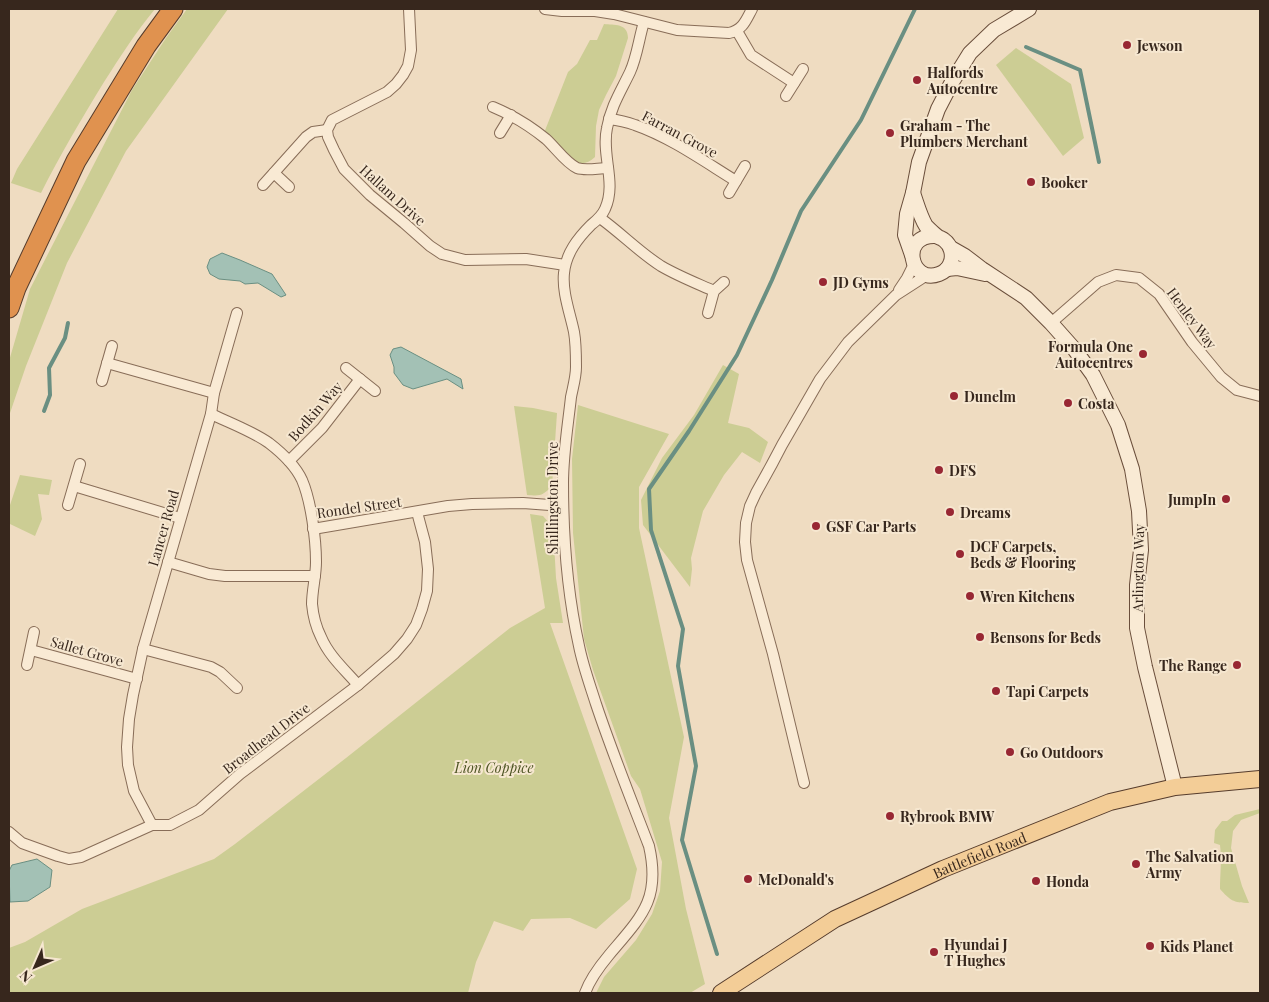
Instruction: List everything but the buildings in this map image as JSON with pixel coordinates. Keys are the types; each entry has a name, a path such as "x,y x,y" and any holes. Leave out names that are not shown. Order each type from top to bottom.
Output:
{"highway":[{"path":"9,308 16,288 76,161 146,46 173,9"}],"main road":[{"name":"Battlefield Road","path":"722,993 835,919 943,869 1110,802 1175,788 1260,778"}],"street":[{"path":"263,185 306,137 313,132 327,130 332,120 387,92 396,84 408,66 411,50 409,9"},
{"path":"544,9 614,14 677,30 729,34 737,32 742,27 752,9"},
{"path":"927,275 917,269 905,235 907,214 919,162 938,109 970,53 994,30 1029,9"},
{"name":"Shillingston Drive","path":"584,993 602,963 638,920 646,905 652,889 653,863 649,846 606,734 579,647 566,563 563,480 566,440 576,369 574,334 566,300 564,273 565,265 575,243 600,218 605,210 610,183 605,140 606,130 616,98 631,70 644,22"},
{"path":"737,32 751,56 794,83"},
{"path":"786,96 803,69"},
{"path":"492,107 526,124 544,138 574,167 582,169 608,168"},
{"path":"500,133 511,115"},
{"name":"Farran Grove","path":"609,119 636,125 658,135 736,180"},
{"name":"Hallam Drive","path":"327,130 344,169 370,195 442,254 465,260 526,259 565,265"},
{"path":"729,193 745,166"},
{"path":"274,172 290,187"},
{"name":"Arlington Way","path":"913,193 926,226 936,236 945,240 951,248 1026,298 1075,350 1093,375 1118,425 1132,469 1139,511 1141,550 1137,585 1137,628 1175,788"},
{"path":"600,218 644,254 662,266 714,291"},
{"name":"Arlington Way","path":"896,295 907,278 917,242 922,238 936,236"},
{"path":"947,269 952,259 951,248"},
{"name":"Arlington Way","path":"804,783 773,654 747,560 746,523 750,506 782,444 820,379 848,342 896,295 927,275 934,276 947,269 956,268 992,276"},
{"name":"Henley Way","path":"1051,323 1098,282 1116,275 1139,278 1159,294 1192,342 1221,377 1237,390 1260,396"},
{"path":"708,312 714,291 724,282"},
{"path":"211,414 214,393 237,313"},
{"path":"102,381 112,346"},
{"path":"107,363 214,393"},
{"path":"346,368 375,391"},
{"name":"Bodkin Way","path":"289,461 322,428 360,379"},
{"name":"Rondel Street","path":"211,414 269,443 289,461 301,480 309,504 313,529 448,506 523,503 564,506"},
{"name":"Lancer Road","path":"152,825 134,792 128,765 129,719 143,649 211,414"},
{"path":"68,505 80,464"},
{"path":"74,486 180,518"},
{"name":"Broadhead Drive","path":"9,832 22,843 69,859 81,857 152,825 170,825 199,810 240,774 358,685 394,654 407,639 416,625 422,609 428,569 425,542 416,512"},
{"path":"313,529 316,563 312,604 315,621 321,639 358,685"},
{"path":"168,562 210,574 226,576 315,576"},
{"path":"27,665 34,632"},
{"path":"143,649 211,667 220,672 237,688"},
{"name":"Sallet Grove","path":"31,650 137,679"}],"green space":[{"path":"118,9 155,9 104,82 71,137 41,193 11,183 17,169"},
{"path":"187,9 228,9 126,151 67,263 26,366 9,416 9,361 30,289 132,90"},
{"path":"604,24 623,27 628,38 616,76 599,110 596,126 595,157 588,162 581,163 567,157 544,133 568,72 577,64 590,40 597,40"},
{"path":"1016,48 1071,84 1084,138 1063,156 996,65"},
{"path":"723,365 739,374 728,423 749,428 768,442 760,463 742,452 724,475 703,511 691,558 690,587 643,525 641,500 662,458 694,415"},
{"path":"578,405 669,434 639,487 639,528 684,737 669,818 686,909 705,984 690,993 596,993 604,977 636,940 652,914 660,891 662,862 640,789 631,776 593,670 584,639 573,533 572,459"},
{"path":"514,406 557,413 552,486 541,495 527,495"},
{"path":"20,475 52,480 49,495 38,494 42,519 35,536 10,524 9,508"},
{"name":"Lion Coppice","path":"530,514 543,516 553,525 556,578 563,623 550,623 637,869 630,899 596,929 570,918 531,919 523,931 494,921 476,962 468,993 9,993 9,948 25,942 82,909 214,859 346,758 510,628 545,608"},
{"path":"1260,809 1260,813 1241,820 1233,831 1231,848 1249,903 1239,902 1229,898 1220,889 1221,851 1220,845 1214,843 1215,830 1222,821 1227,821 1235,815"}],"shaded area":[{"path":"222,253 272,274 286,295 281,297 258,283 245,284 240,281 219,279 210,274 207,267 210,259"},
{"path":"401,347 461,379 463,389 447,379 413,389 403,385 394,373 390,355 393,349"},
{"path":"37,859 52,870 50,887 28,901 10,902 9,871 12,865"}],"waterway":[{"path":"717,954 682,840 696,766 678,666 683,629 651,530 649,489 689,431 737,355 772,280 801,211 861,120 915,9"},
{"path":"1026,47 1080,70 1099,162"},
{"path":"44,411 50,395 49,368 65,338 68,323"}],"place":[{"name":"Jewson","path":"1127,45"},
{"name":"Halfords Autocentre","path":"917,80"},
{"name":"Graham - The Plumbers Merchant","path":"890,133"},
{"name":"Booker","path":"1031,182"},
{"name":"JD Gyms","path":"823,282"},
{"name":"Formula One Autocentres","path":"1143,354"},
{"name":"Dunelm","path":"954,396"},
{"name":"Costa","path":"1068,403"},
{"name":"DFS","path":"939,470"},
{"name":"JumpIn","path":"1226,499"},
{"name":"Dreams","path":"950,512"},
{"name":"GSF Car Parts","path":"816,526"},
{"name":"DCF Carpets, Beds & Flooring","path":"960,554"},
{"name":"Wren Kitchens","path":"970,596"},
{"name":"Bensons for Beds","path":"980,637"},
{"name":"The Range","path":"1237,665"},
{"name":"Tapi Carpets","path":"996,691"},
{"name":"Go Outdoors","path":"1010,752"},
{"name":"Rybrook BMW","path":"890,816"},
{"name":"The Salvation Army","path":"1136,864"},
{"name":"McDonald's","path":"748,879"},
{"name":"Honda","path":"1036,881"},
{"name":"Kids Planet","path":"1150,946"},
{"name":"Hyundai J T Hughes","path":"934,952"}]}
